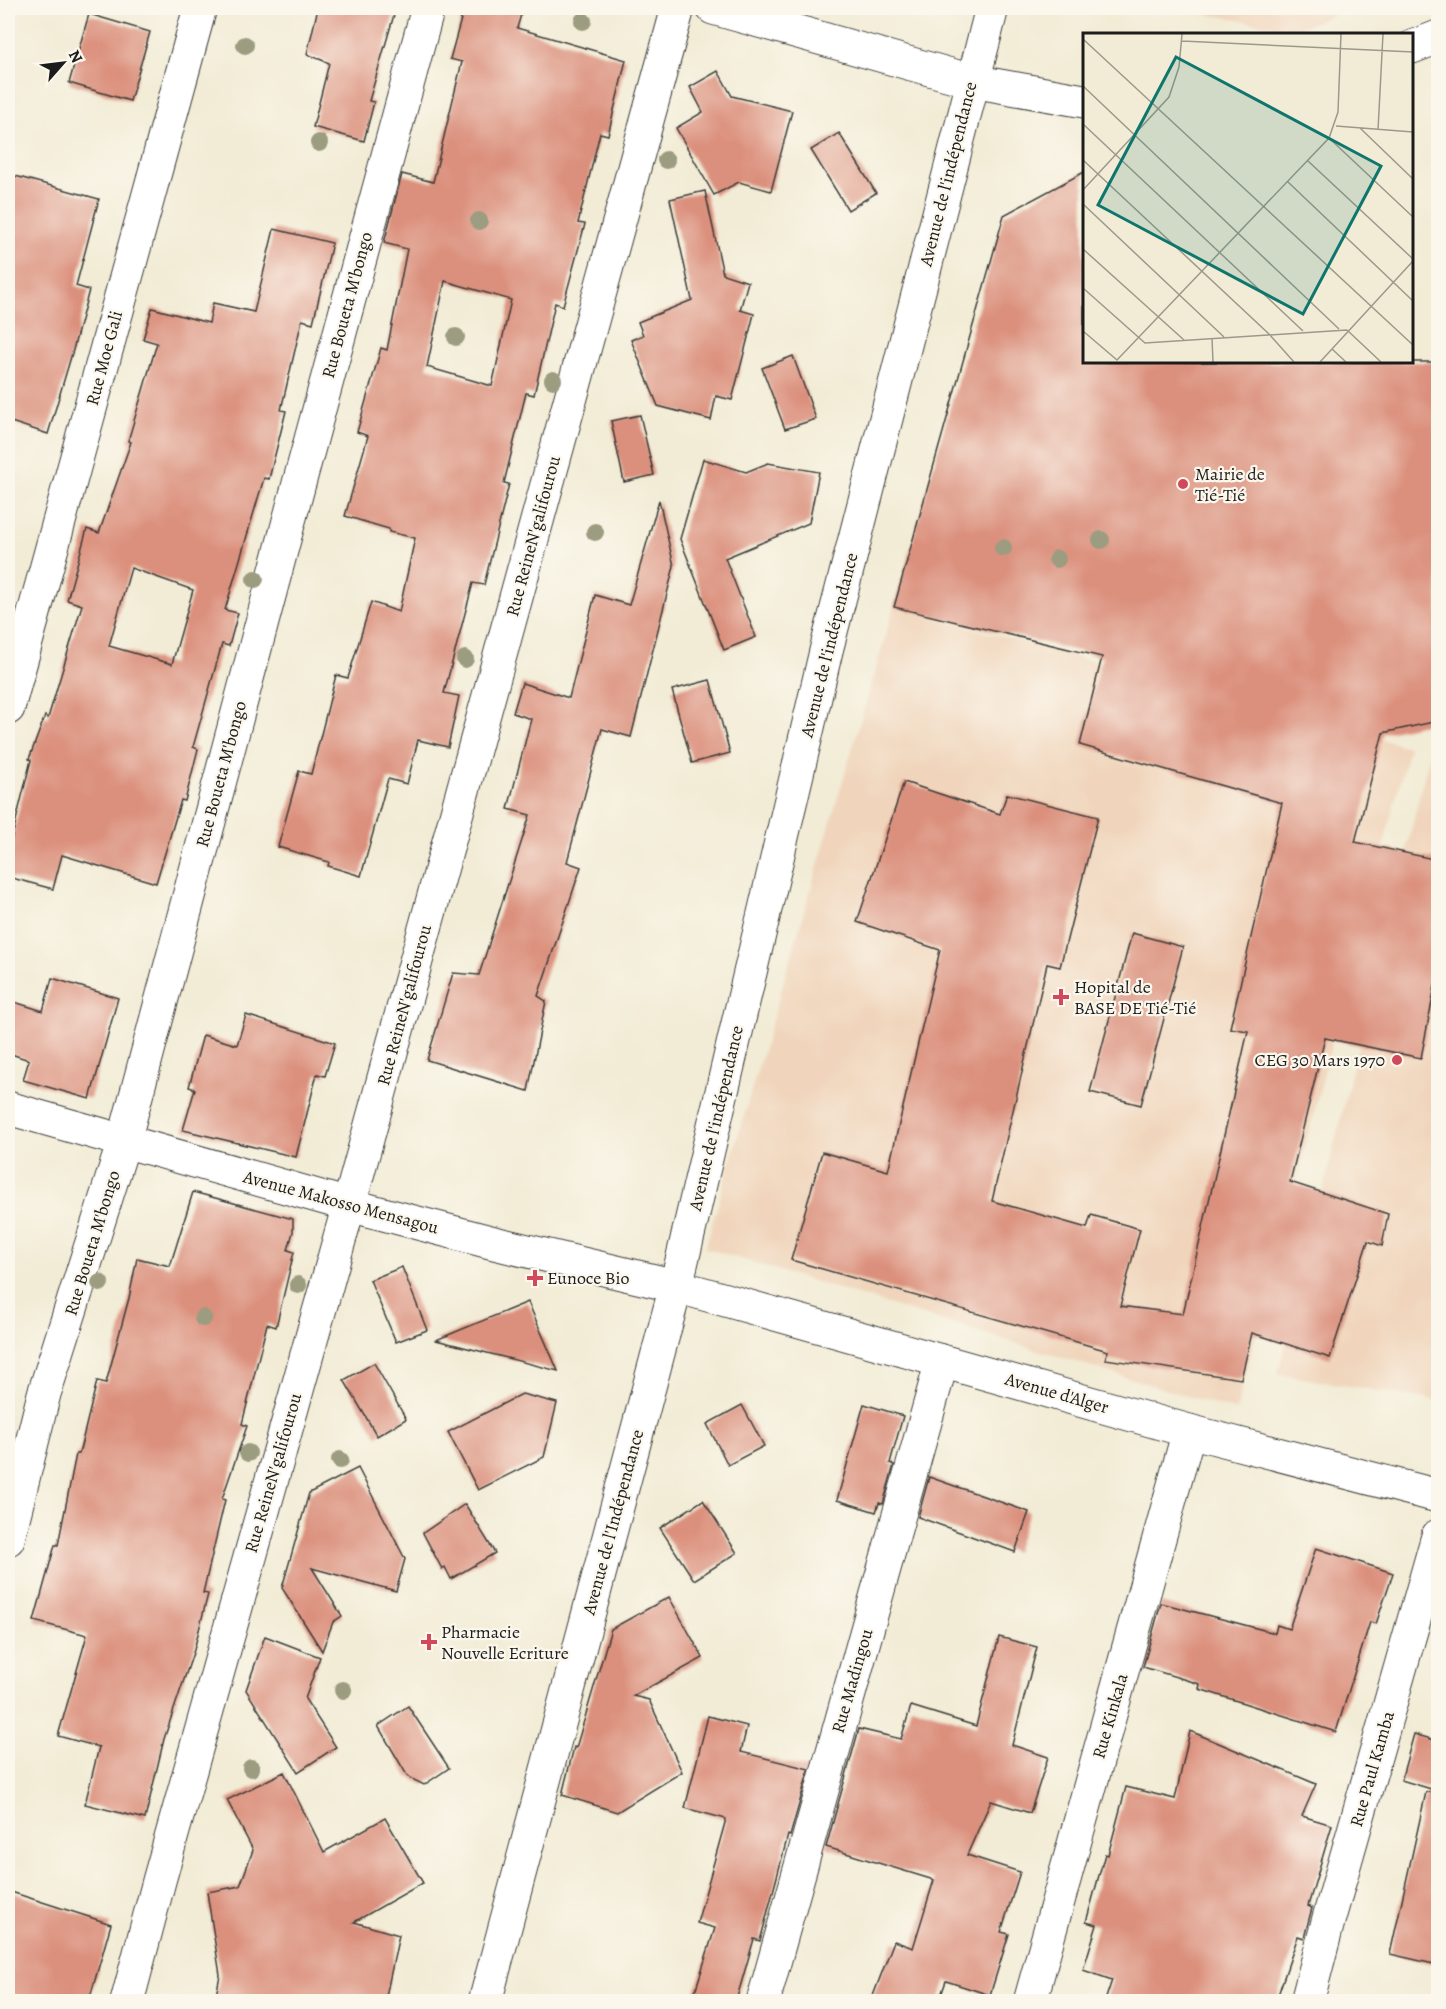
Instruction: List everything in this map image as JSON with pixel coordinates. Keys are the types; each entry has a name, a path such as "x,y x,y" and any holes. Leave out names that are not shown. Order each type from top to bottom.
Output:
{"street":[{"name":"Rue Moe Gali","path":"8,708 200,8"},
{"name":"Rue Boueta M'bongo","path":"8,1539 44,1394 124,1141 428,8"},
{"name":"Rue ReineN'galifourou","path":"127,2001 349,1205 678,8"},
{"path":"713,8 972,81 1083,101"},
{"name":"Avenue de l'indépendance","path":"676,1286 826,651 992,8"},
{"path":"1413,47 1438,37"},
{"name":"Avenue Makosso Mensagou","path":"8,1108 349,1205 494,1243 676,1286"},
{"name":"Avenue d'Alger","path":"676,1286 1189,1431 1438,1496"},
{"name":"Avenue de l'Indépendance","path":"485,2001 676,1286"},
{"name":"Rue Madingou","path":"763,2001 942,1361"},
{"name":"Rue Kinkala","path":"1030,2001 1189,1431"},
{"name":"Rue Paul Kamba","path":"1307,2001 1438,1536"}],"shaded area":[{"path":"1174,8 1350,8 1295,30"},
{"name":"Hopital de BASE DE Tié-Tié","path":"894,607 1409,747 1236,1411 705,1248"},
{"name":"CEG 30 Mars 1970","path":"1438,743 1438,1401 1278,1374 1432,745"}],"building":[{"path":"318,8 396,8 369,101 374,102 364,141 313,127 329,63 307,54"},
{"path":"464,8 523,8 517,28 626,60 608,135 600,133 578,223 585,224 563,306 555,303 534,395 526,393 504,483 509,484 484,585 473,583 444,693 459,696 448,747 418,740 407,784 388,779 361,876 328,866 329,862 278,847 299,771 311,774 336,675 348,678 371,602 399,612 415,538 389,532 389,529 345,516 368,436 357,432 381,348 387,350 407,249 384,243 402,174 433,182 462,62 450,59","holes":["445,281 511,300 492,386 427,367"]},
{"path":"89,14 150,32 130,101 69,83"},
{"path":"718,71 732,96 792,111 771,191 739,182 714,195 676,128 703,112 690,87"},
{"path":"839,133 876,193 848,210 811,150"},
{"path":"1083,173 1083,363 1438,362 1438,721 1383,733 1355,842 1438,860 1438,971 1421,1058 1325,1038 1290,1182 1388,1214 1382,1246 1368,1241 1330,1358 1252,1333 1241,1379 1105,1359 1108,1351 791,1260 822,1152 888,1171 940,950 857,922 904,782 1000,814 1007,794 1098,817 1060,967 1047,964 992,1201 1087,1228 1091,1215 1140,1229 1120,1306 1183,1314 1248,1031 1230,1028 1282,803 1080,745 1102,657 894,607 1004,215"},
{"path":"8,174 99,199 76,286 89,290 48,434 8,421"},
{"path":"705,191 723,274 748,282 740,310 754,314 732,400 716,396 711,420 658,406 631,340 643,335 638,322 692,300 670,199"},
{"path":"274,229 332,243 313,323 302,320 281,410 286,411 269,479 264,478 225,610 238,613 229,646 222,644 193,747 198,749 185,801 181,800 156,883 62,855 53,889 8,877 8,853 31,760 29,759 45,716 48,718 82,605 67,600 87,529 99,533 131,442 128,441 157,343 143,339 152,308 209,323 213,303 254,312","holes":["131,568 193,590 172,664 109,646"]},
{"path":"793,356 816,419 785,429 762,368"},
{"path":"640,415 654,475 624,482 611,421"},
{"path":"703,459 746,472 768,463 819,472 809,523 725,558 756,637 724,650 680,539"},
{"path":"659,500 674,566 631,737 602,729 567,862 581,867 538,996 546,1001 528,1091 427,1060 453,973 479,975 530,815 508,809 531,719 513,713 522,683 569,698 595,595 629,605"},
{"path":"710,680 730,753 692,763 672,690"},
{"path":"1132,933 1183,947 1141,1105 1090,1092"},
{"path":"52,978 118,998 90,1099 23,1080 29,1060 8,1053 8,1000 43,1011"},
{"path":"246,1015 335,1043 325,1076 317,1074 296,1157 183,1130 195,1089 189,1087 203,1035 237,1045"},
{"path":"193,1192 293,1219 293,1232 288,1250 294,1252 276,1327 267,1324 242,1424 247,1426 222,1499 225,1500 203,1593 208,1594 194,1650 164,1739 145,1819 85,1804 99,1747 58,1736 87,1635 34,1621 55,1545 58,1545 76,1454 79,1454 97,1381 106,1383 129,1298 137,1258 170,1266"},
{"path":"402,1267 427,1330 396,1342 370,1280"},
{"path":"528,1302 558,1371 436,1340"},
{"path":"374,1363 406,1419 377,1436 344,1380"},
{"path":"522,1394 557,1403 544,1457 478,1490 448,1432"},
{"path":"864,1404 903,1416 890,1463 894,1465 883,1504 879,1503 876,1512 837,1500"},
{"path":"742,1405 764,1446 728,1465 707,1424"},
{"path":"358,1468 405,1559 396,1591 312,1568 342,1616 333,1622 322,1651 282,1588 309,1493"},
{"path":"929,1477 1029,1512 1015,1552 918,1517"},
{"path":"703,1500 737,1553 694,1580 660,1528"},
{"path":"465,1504 495,1553 451,1579 445,1567 442,1569 423,1533"},
{"path":"1316,1548 1393,1573 1376,1624 1370,1622 1336,1732 1199,1689 1200,1684 1143,1667 1161,1603 1275,1633 1277,1625 1289,1629"},
{"path":"669,1597 703,1658 633,1696 649,1700 682,1772 617,1812 562,1795 574,1747 576,1748 611,1629"},
{"path":"265,1636 320,1657 305,1699 336,1747 298,1772 246,1690"},
{"path":"999,1637 1037,1647 1012,1745 1048,1757 1030,1813 991,1801 967,1855 1020,1872 1001,1932 1009,1934 990,1995 946,1981 939,2001 871,2001 894,1941 913,1948 934,1880 826,1847 859,1729 901,1739 911,1706 976,1726"},
{"path":"408,1706 449,1768 424,1785 408,1777 378,1726"},
{"path":"708,1716 747,1726 741,1752 809,1769 790,1836 788,1835 760,1941 754,1939 736,2001 692,2001 715,1928 697,1923 726,1819 685,1808"},
{"path":"1190,1731 1316,1784 1302,1816 1332,1825 1308,1906 1312,1908 1304,1938 1298,1936 1276,2001 1105,2001 1112,1980 1083,1970 1097,1925 1086,1922 1105,1854 1108,1855 1126,1787 1175,1799"},
{"path":"1414,1734 1438,1741 1438,1791 1401,1780"},
{"path":"284,1772 324,1852 385,1818 423,1883 354,1922 399,1935 385,2001 215,2001 220,1975 207,1892 240,1886 253,1850 227,1800"},
{"path":"1426,1792 1438,1793 1438,1965 1390,1954"},
{"path":"8,1891 111,1924 89,2001 8,2001"}],"place":[{"name":"Mairie de Tié-Tié","path":"1183,484"},
{"name":"Hopital de BASE DE Tié-Tié","path":"1061,997"},
{"name":"CEG 30 Mars 1970","path":"1397,1060"},
{"name":"Eunoce Bio","path":"535,1278"},
{"name":"Pharmacie Nouvelle Ecriture","path":"429,1642"}]}
